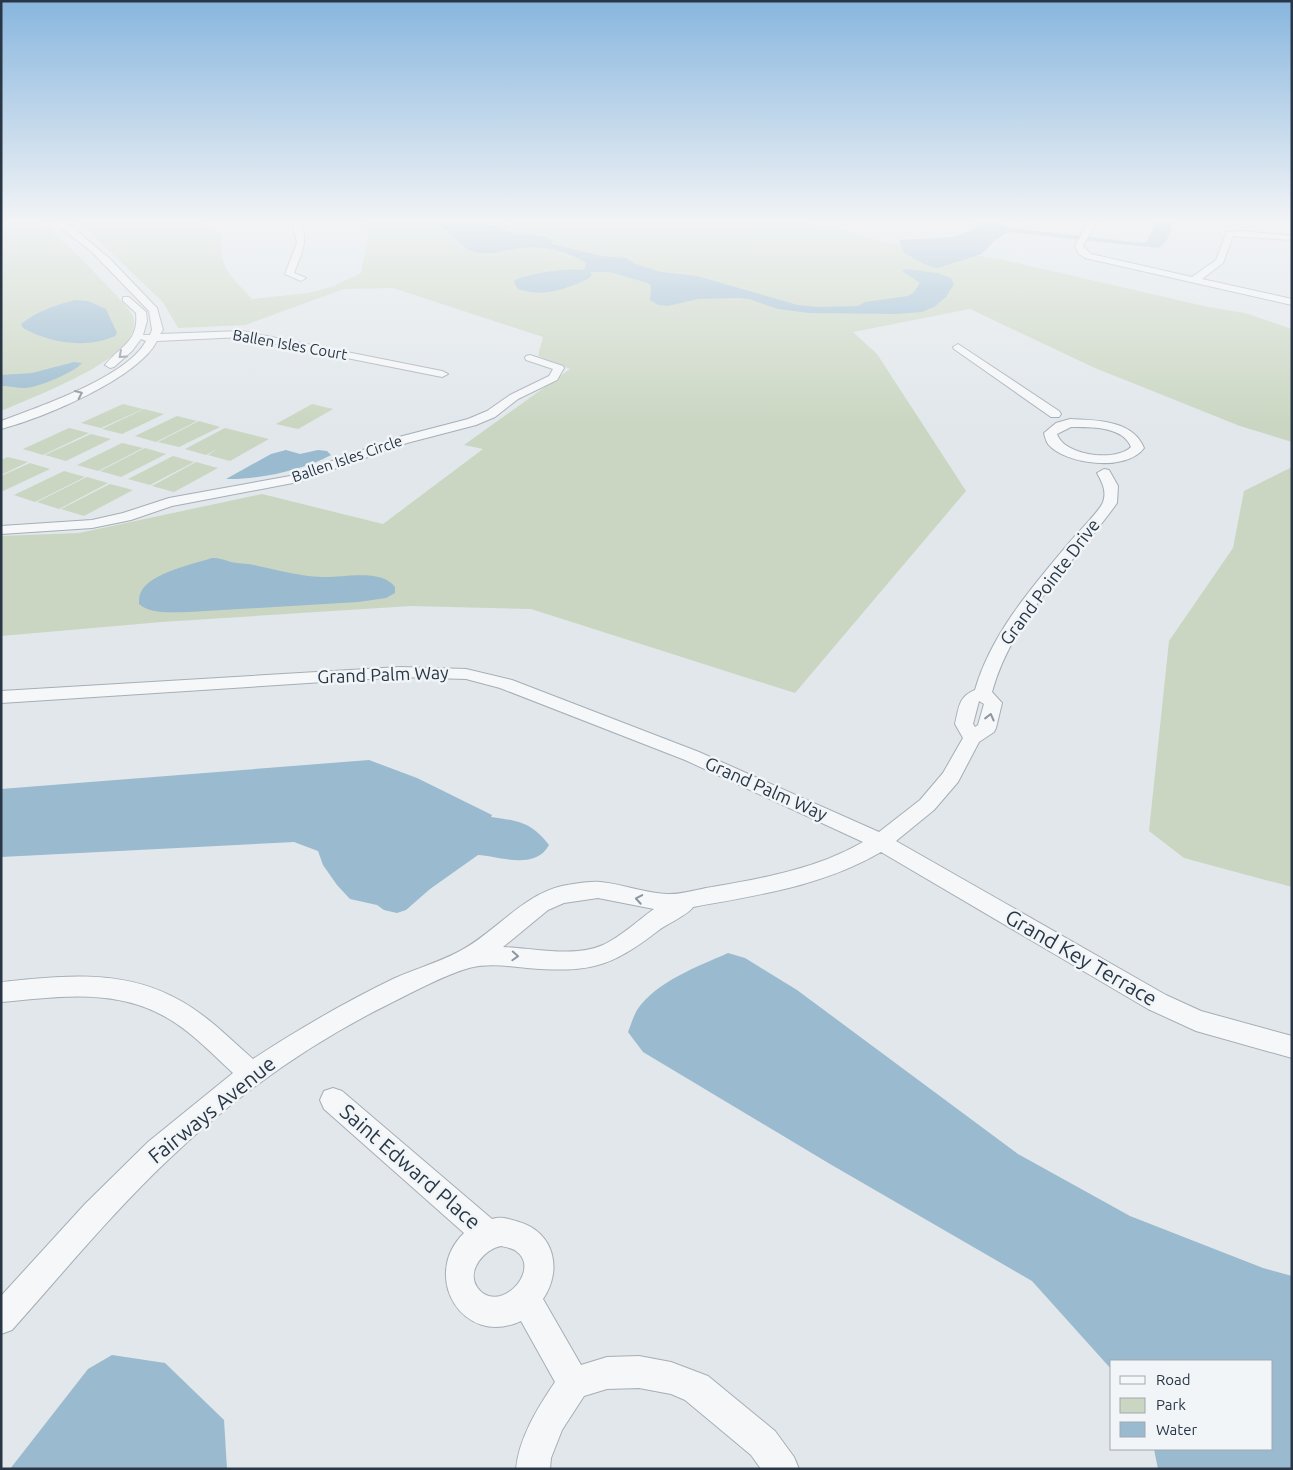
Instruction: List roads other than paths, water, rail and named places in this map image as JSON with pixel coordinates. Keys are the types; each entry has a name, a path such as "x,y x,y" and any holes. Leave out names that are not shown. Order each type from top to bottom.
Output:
{"street":[{"path":"1,425 42,411 105,382 140,356 155,336 157,319 154,310 132,288"},
{"path":"1231,288 1292,302"},
{"path":"1,416 64,392 88,379 124,355 137,339 142,327 141,312 118,290"},
{"name":"Ballen Isles Court","path":"137,339 155,336 242,334 442,374"},
{"path":"958,347 1057,420 1114,428 1135,439 1138,444 1137,451 1120,458 1108,466 1104,473 1078,455"},
{"name":"Ballen Isles Circle","path":"1,530 92,524 126,517 169,502 292,479 403,440 472,422 491,414 514,397 553,378 559,368 530,358"},
{"path":"1057,420 1049,437 1052,442 1078,455 1099,459 1120,458"},
{"name":"Grand Pointe Drive","path":"882,842 928,805 951,777 972,738 987,728 993,702 983,693 985,677 1006,639 1035,595 1110,503 1112,495 1111,486 1104,473"},
{"name":"Grand Palm Way","path":"1,697 400,672 466,674 506,684 675,749 882,842"},
{"name":"Fairways Avenue","path":"1,1319 94,1214 158,1152 210,1106 252,1074 304,1039 355,1009 406,984 466,959 500,938 540,904 560,895 598,890 633,898 669,903 704,898 785,882 828,868 882,842"},
{"name":"Grand Key Terrace","path":"882,842 1157,1002 1196,1020 1292,1047"},
{"name":"Fairways Avenue","path":"466,959 497,955 556,961 600,956 622,946 640,934 658,917 673,909 704,898"},
{"path":"1,992 79,985 113,988 144,996 172,1008 197,1025 252,1074"},
{"name":"Saint Edward Place","path":"333,1100 488,1234"},
{"name":"Saint Edward Place","path":"501,1231 514,1232 526,1238 534,1248 539,1260 539,1275 534,1289 526,1300 516,1308 503,1312 490,1312 478,1308 469,1301 462,1290 460,1278 466,1253 476,1242 488,1234 501,1231"},
{"path":"526,1300 574,1383"},
{"path":"533,1469 534,1458 550,1419 574,1383 608,1373 639,1372 671,1378 696,1388 763,1443 782,1469"}],"water":[{"path":"517,288 566,288 536,293"},
{"path":"651,288 737,288 798,305 818,307 858,306 865,302 908,296 917,288 952,288 946,297 934,307 922,312 897,314 809,313 778,309 749,299 739,298 698,299 668,306 658,305 650,300"},
{"path":"75,300 88,301 106,309 117,333 115,336 92,342 56,341 33,333 23,328 21,324 47,309"},
{"path":"74,362 82,363 64,375 38,385 25,388 1,386 1,375 32,373"},
{"path":"286,450 300,454 318,450 327,451 331,455 308,465 280,473 252,478 226,479 271,454"},
{"path":"212,558 313,576 371,576 389,581 395,587 395,593 386,598 358,602 189,612 156,611 144,608 139,604 139,596 146,585 162,574"},
{"path":"369,760 417,778 492,815 491,817 524,824 536,831 549,845 543,853 535,858 526,860 478,855 430,889 406,910 397,913 384,910 377,905 350,899 323,865 318,851 294,842 1,857 1,789"},
{"path":"728,953 745,958 797,990 1018,1154 1130,1216 1263,1268 1292,1276 1292,1469 1158,1469 1154,1450 1273,1450 1273,1360 1110,1360 1110,1368 1032,1281 830,1164 643,1052 628,1032 637,1010 655,991 691,970"},
{"path":"112,1355 165,1363 224,1420 227,1469 10,1469 88,1369"}]}
